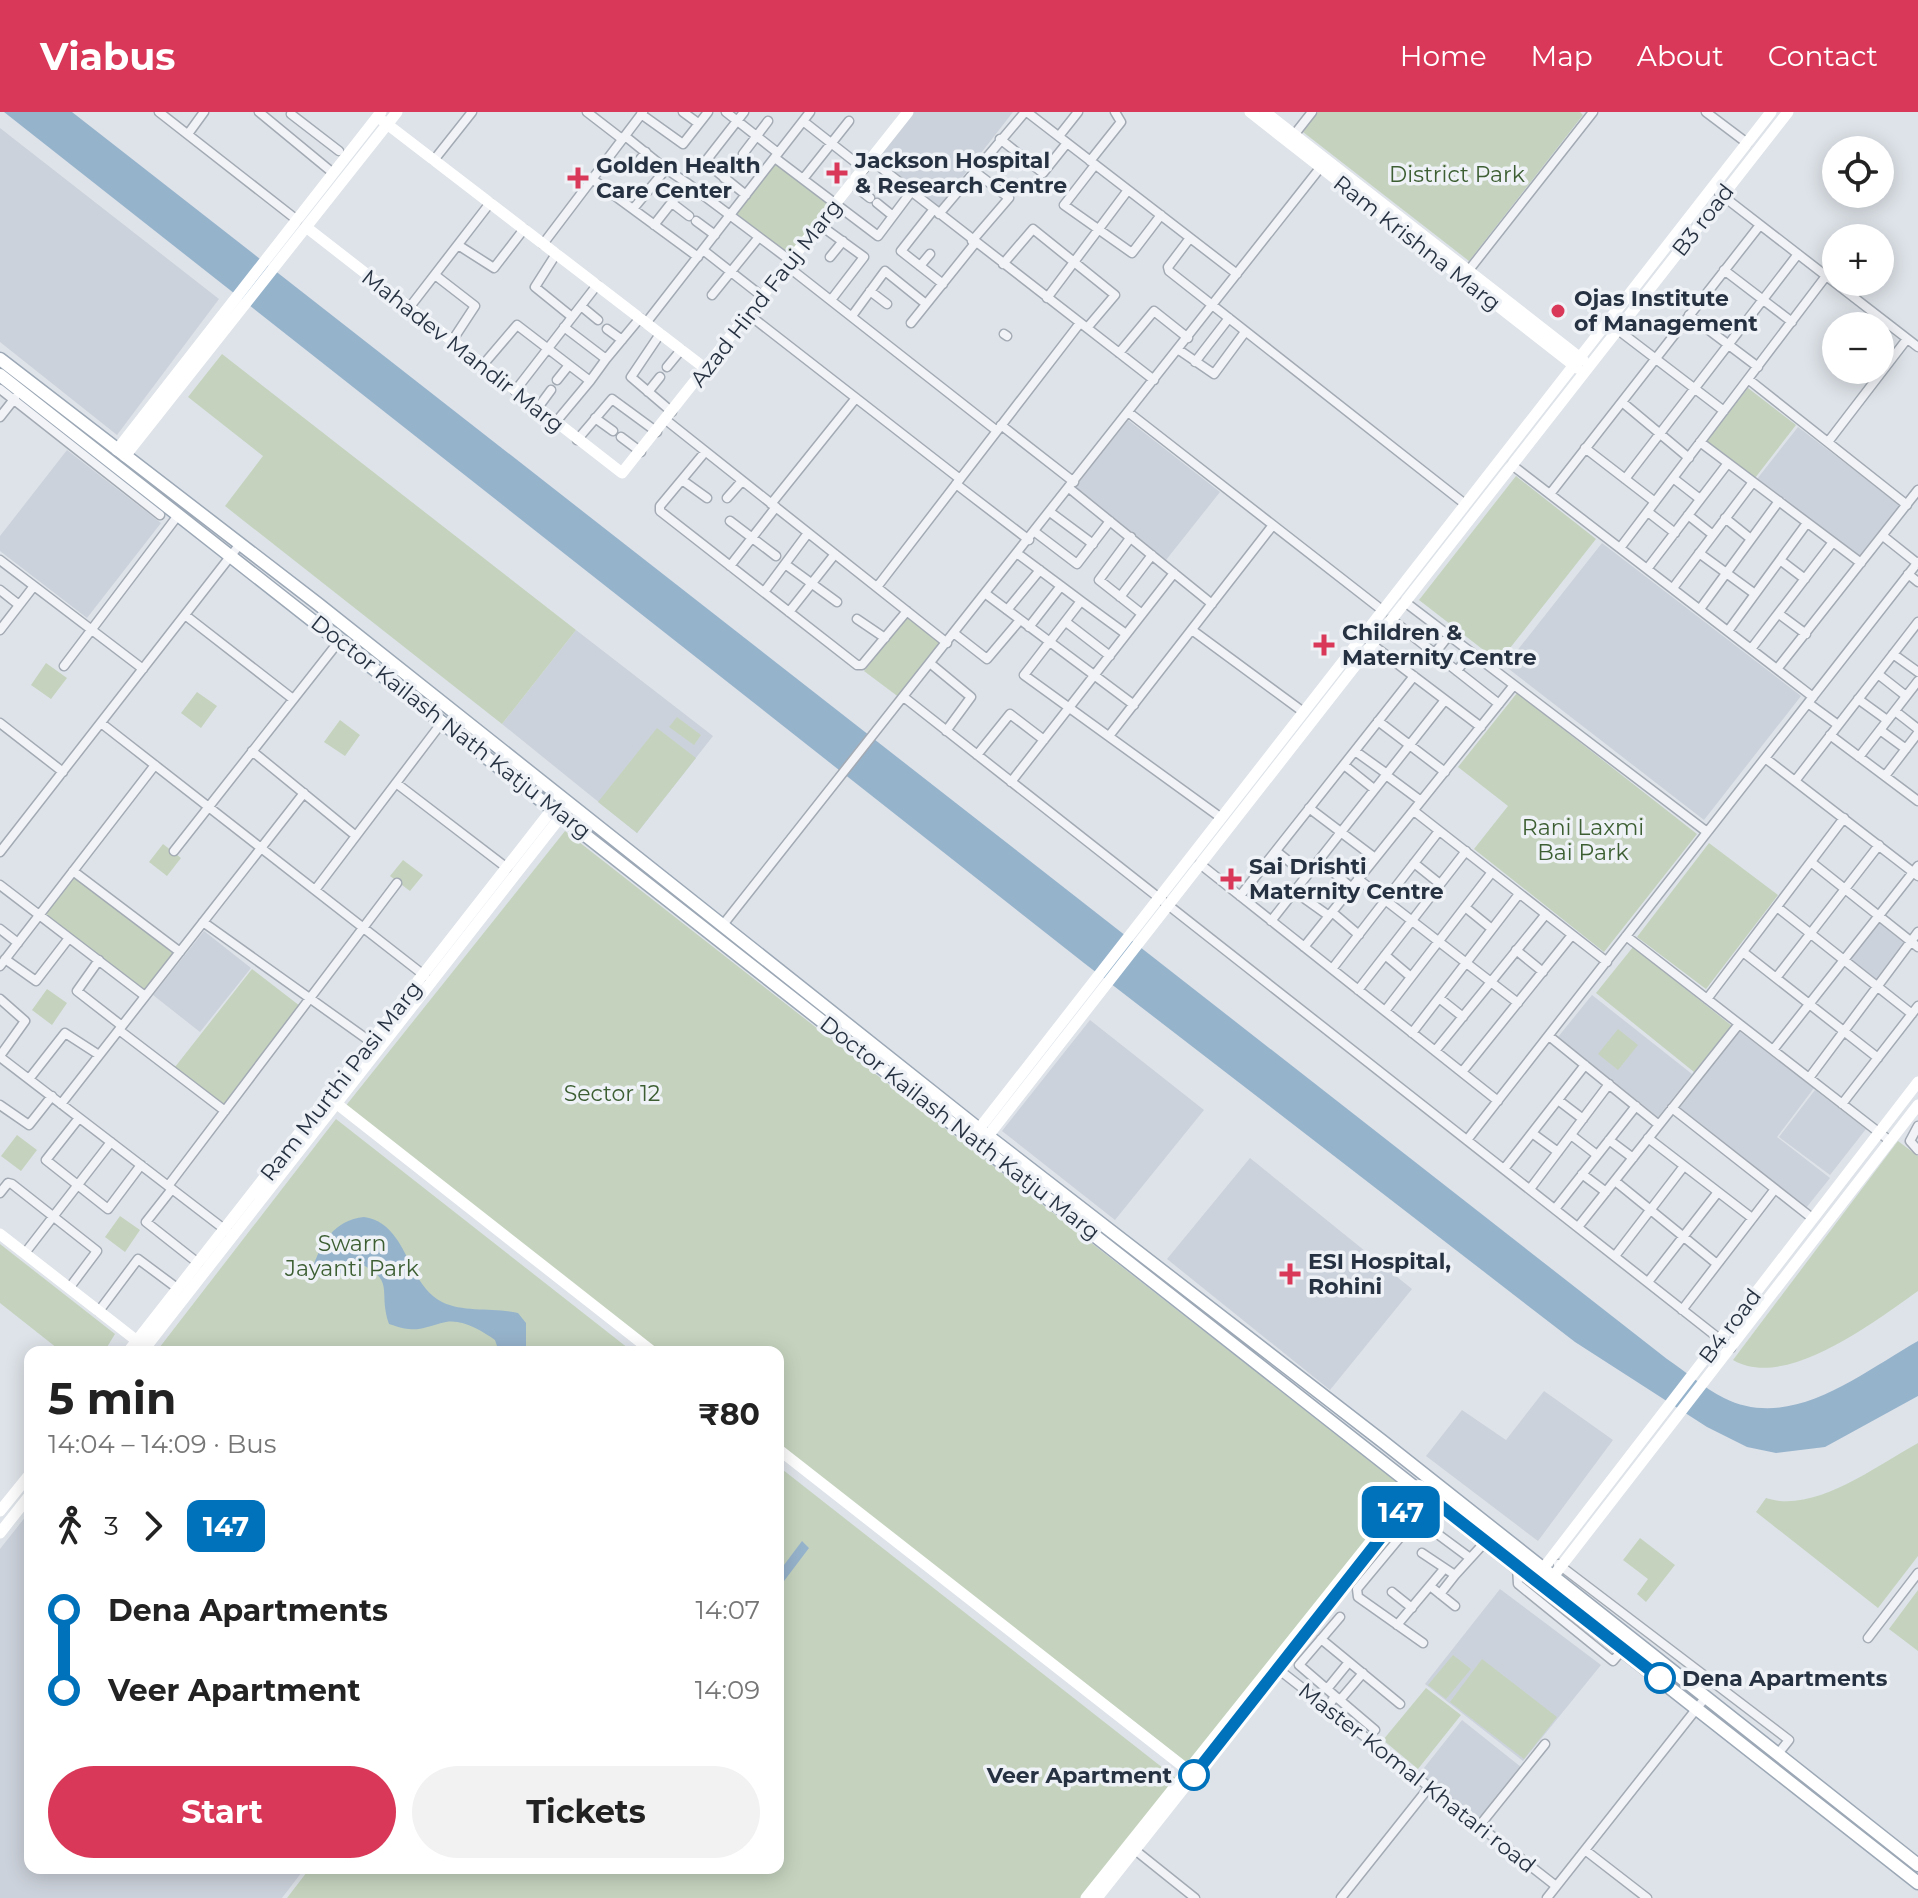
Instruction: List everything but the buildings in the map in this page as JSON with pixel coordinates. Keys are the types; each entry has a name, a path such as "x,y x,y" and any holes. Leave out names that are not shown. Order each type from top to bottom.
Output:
{"main road":[{"name":"Doctor Kailash Nath Katju Marg","path":"0,359 21,391 121,453 426,690 655,880 980,1137 1547,1574 1918,1883"},
{"name":"Doctor Kailash Nath Katju Marg","path":"0,375 558,811 722,926 980,1137"},
{"path":"417,701 426,690"},
{"name":"Doctor Kailash Nath Katju Marg","path":"1358,1431 1417,1488 1623,1649 1777,1755 1918,1865"}],"street":[{"path":"159,112 301,223"},
{"path":"188,134 204,112"},
{"path":"259,112 333,173"},
{"path":"301,223 333,173 382,117 397,112"},
{"path":"434,160 472,112"},
{"path":"587,112 759,237 831,300 1072,485 1110,521 1212,604"},
{"path":"683,112 698,123"},
{"path":"543,244 642,113 681,144 708,112"},
{"path":"726,112 803,179 878,236 911,192"},
{"path":"744,112 705,161 746,195"},
{"path":"555,423 622,340 643,321 700,254 810,112"},
{"name":"Azad Hind Fauj Marg","path":"622,473 908,112"},
{"path":"943,284 901,251 1026,112 1237,274"},
{"path":"1059,136 1078,112"},
{"path":"1115,112 1121,122 1064,205 1132,253 1161,215"},
{"name":"Ram Krishna Marg","path":"1250,112 1323,164 1586,370"},
{"name":"Ram Krishna Marg","path":"1265,112 1323,164"},
{"path":"1294,135 1312,112"},
{"path":"1465,275 1593,112"},
{"path":"1706,112 1747,143"},
{"name":"B3 road","path":"1163,901 1220,817 1771,112"},
{"name":"B3 road","path":"1163,901 1200,864 1788,112"},
{"path":"291,114 339,151"},
{"path":"382,117 706,369"},
{"path":"121,453 382,117"},
{"path":"743,154 768,121"},
{"path":"803,121 832,143 911,192 1154,380"},
{"path":"803,179 849,121"},
{"path":"1000,139 1043,173 1067,143"},
{"path":"633,168 646,152"},
{"path":"724,178 734,164"},
{"path":"722,926 905,698 1323,164"},
{"path":"633,209 666,169"},
{"path":"911,323 1009,198 974,171"},
{"path":"592,179 654,225 731,272 763,297"},
{"path":"654,225 687,183"},
{"path":"852,184 893,216"},
{"path":"1712,188 1822,273"},
{"path":"1047,298 1128,190"},
{"path":"409,308 490,203"},
{"path":"672,203 715,235"},
{"name":"Mahadev Mandir Marg","path":"301,223 622,473"},
{"path":"820,225 864,257 831,300"},
{"path":"1550,494 1760,225"},
{"path":"458,245 494,268 524,229"},
{"path":"877,587 999,428 1084,326 1115,295 1032,229 1003,264"},
{"path":"712,295 759,237"},
{"path":"1190,238 1168,270 1465,504"},
{"path":"830,257 843,241"},
{"path":"556,254 535,287 572,317"},
{"path":"920,266 930,254"},
{"path":"1625,479 1798,254"},
{"path":"1724,270 1792,322"},
{"path":"852,316 885,271 926,304"},
{"path":"435,275 475,306 452,341"},
{"path":"1620,548 1822,281"},
{"path":"515,391 597,285"},
{"path":"870,291 887,304"},
{"path":"1852,296 1918,347"},
{"path":"581,306 598,320"},
{"path":"1119,353 1154,311 1188,338"},
{"path":"748,314 958,481 1032,536 1076,564 1110,521"},
{"path":"1689,315 1758,367"},
{"path":"1195,362 1229,318"},
{"path":"482,366 515,326 590,381"},
{"path":"564,327 606,359"},
{"path":"607,329 622,340"},
{"path":"1618,330 1724,411"},
{"path":"1179,350 1214,374 1245,332"},
{"path":"660,334 630,375 705,452 947,643"},
{"path":"1828,442 1907,339"},
{"path":"667,367 681,350"},
{"path":"557,380 569,365"},
{"path":"648,392 660,377"},
{"path":"1748,379 1907,505"},
{"path":"0,389 21,391 160,515"},
{"path":"537,409 551,390"},
{"path":"0,417 21,391"},
{"path":"730,566 856,398"},
{"path":"577,440 612,399 657,432"},
{"path":"1622,402 1689,458"},
{"path":"1128,412 1382,610"},
{"path":"595,418 641,452"},
{"path":"1700,442 1861,563"},
{"path":"1585,448 1655,502"},
{"path":"705,452 660,506 660,511 857,665 862,665 907,611"},
{"path":"1647,569 1728,463"},
{"path":"1512,465 1777,669 1838,725"},
{"path":"1673,478 1700,499"},
{"path":"682,480 707,498"},
{"path":"727,498 742,481"},
{"path":"1673,588 1753,482"},
{"path":"1777,669 1918,490"},
{"path":"1700,609 1779,501"},
{"path":"1050,512 1093,544"},
{"path":"1648,512 1675,533"},
{"path":"64,666 179,514"},
{"path":"1688,515 1713,535"},
{"path":"1725,518 1751,539"},
{"path":"730,521 776,556"},
{"path":"1728,631 1807,523"},
{"path":"1109,736 1273,525"},
{"path":"764,592 808,533"},
{"path":"1467,1140 1918,562 1883,536"},
{"path":"1131,537 1099,580 1142,614"},
{"path":"1751,649 1833,542"},
{"path":"0,852 240,544"},
{"path":"1699,553 1755,594"},
{"path":"789,612 835,554"},
{"path":"1018,554 1126,634"},
{"path":"1120,597 1152,555"},
{"path":"0,560 143,669"},
{"path":"1780,560 1805,579"},
{"path":"785,564 837,602"},
{"path":"1007,610 1040,570"},
{"path":"1011,782 1174,573"},
{"path":"1908,574 1918,582"},
{"path":"2,623 34,586"},
{"path":"1029,627 1061,586"},
{"path":"0,590 19,605"},
{"path":"986,594 1134,705"},
{"path":"1081,601 1024,675 1220,817"},
{"path":"1405,602 1707,832"},
{"path":"1779,614 1806,634"},
{"path":"185,615 293,699"},
{"path":"857,619 885,638"},
{"path":"1391,619 1499,704"},
{"path":"955,634 988,658 1020,620"},
{"path":"1066,622 1110,656"},
{"path":"1795,781 1893,654 1914,634 1918,622"},
{"path":"1192,630 1302,711"},
{"path":"1435,653 1449,635"},
{"path":"1359,639 1372,644 1481,727"},
{"path":"174,851 340,640"},
{"path":"1457,671 1471,652"},
{"path":"1893,654 1918,672"},
{"path":"931,664 971,697 946,731"},
{"path":"1878,674 1906,696"},
{"path":"1240,896 1414,676"},
{"path":"1304,947 1514,685"},
{"path":"1859,757 1917,686"},
{"path":"905,698 1731,1348"},
{"path":"1858,699 1887,720"},
{"path":"1271,921 1445,700"},
{"path":"1885,776 1912,746 1918,731 1895,711"},
{"path":"977,755 1010,714 1044,740"},
{"path":"315,890 443,721"},
{"path":"1378,721 1445,772"},
{"path":"0,723 63,772"},
{"path":"101,723 429,978"},
{"path":"1880,730 1912,746"},
{"path":"1830,735 1916,797"},
{"path":"252,751 356,836"},
{"path":"1355,751 1421,801"},
{"path":"1765,758 1916,872 1773,1050"},
{"path":"69,938 36,981 3,962 155,765"},
{"path":"1344,765 1374,789"},
{"path":"396,783 507,868"},
{"path":"61,1104 304,793"},
{"path":"1309,808 1375,858"},
{"name":"Ram Murthi Pasi Marg","path":"330,1104 371,1042 429,978 507,868 558,811"},
{"name":"Ram Murthi Pasi Marg","path":"143,1346 558,811"},
{"path":"1414,811 1607,962"},
{"path":"1707,999 1844,818"},
{"path":"1332,969 1439,831"},
{"path":"1776,978 1879,845"},
{"path":"1276,851 1306,875"},
{"path":"1358,990 1466,851"},
{"path":"1811,862 1915,944"},
{"path":"1414,863 1440,884"},
{"path":"1200,864 1498,1101"},
{"path":"73,871 180,952"},
{"path":"1385,1011 1492,872"},
{"path":"1334,873 1352,888"},
{"path":"1358,879 1518,1003"},
{"path":"198,1263 146,1222 225,1111 397,883"},
{"path":"0,885 145,996"},
{"path":"1294,891 1359,935"},
{"path":"1412,1033 1519,894"},
{"path":"980,1137 1085,1001 1144,914 1163,901"},
{"path":"1085,1001 1154,923 1163,901"},
{"path":"1465,907 1492,929"},
{"path":"1777,907 1878,987 1915,1010 1842,1104"},
{"path":"1435,1051 1546,914"},
{"path":"203,922 371,1042"},
{"path":"0,929 18,943"},
{"path":"1809,1078 1915,944 1918,932"},
{"path":"1462,1072 1572,935"},
{"path":"1626,936 1890,1141"},
{"path":"1516,950 1543,972"},
{"path":"1743,952 1878,1058"},
{"path":"1385,955 1411,977"},
{"path":"99,960 77,991 225,1111"},
{"path":"1439,998 1463,1017"},
{"path":"0,999 25,1021 2,1058 0,1070"},
{"path":"1578,1227 1739,1024"},
{"path":"29,1079 65,1033 99,1055"},
{"path":"1549,1036 1659,1125"},
{"path":"2,1058 229,1232"},
{"path":"1504,1169 1585,1065"},
{"name":"B4 road","path":"1547,1574 1551,1558 1918,1082"},
{"path":"1530,1189 1609,1084"},
{"path":"0,1105 29,1125 52,1096"},
{"path":"1558,1100 1583,1119"},
{"path":"330,1104 635,1346"},
{"path":"330,1104 645,1346"},
{"name":"B4 road","path":"1547,1574 1561,1567 1918,1105"},
{"path":"1555,1209 1636,1106"},
{"path":"1672,1108 1812,1218"},
{"path":"79,1118 46,1160 78,1187 108,1209 141,1165"},
{"path":"1918,1126 1910,1141 1918,1150"},
{"path":"1532,1133 1558,1152"},
{"path":"1571,1135 1597,1155"},
{"path":"1648,1138 1752,1218"},
{"path":"1609,1140 1633,1158"},
{"path":"25,1253 111,1142"},
{"path":"1615,1256 1684,1166"},
{"path":"1582,1174 1606,1192"},
{"path":"1615,1181 1717,1264"},
{"path":"0,1193 8,1183 12,1184 98,1253 70,1287"},
{"path":"1682,1310 1775,1189"},
{"path":"1648,1282 1718,1192"},
{"name":"Ram Murthi Pasi Marg","path":"143,1346 177,1288 229,1232"},
{"path":"0,1234 141,1346"},
{"path":"99,1311 137,1259 177,1288"},
{"path":"784,1454 1189,1775"},
{"path":"784,1463 1189,1775"},
{"path":"0,1511 24,1481"},
{"path":"1086,1898 1278,1669 1417,1488"},
{"path":"1097,1898 1189,1775 1417,1488"},
{"path":"0,1533 24,1503"},
{"path":"1423,1643 1356,1593 1416,1518 1470,1558"},
{"path":"1440,1594 1486,1541"},
{"path":"1422,1553 1455,1575"},
{"path":"1551,1558 1725,1686 1789,1740 1777,1755"},
{"path":"1397,1625 1444,1569"},
{"path":"1868,1638 1918,1573"},
{"path":"1430,1586 1455,1606"},
{"path":"1392,1592 1412,1608"},
{"path":"1340,1617 1299,1665 1375,1730"},
{"path":"1321,1639 1400,1704"},
{"path":"1328,1707 1349,1662"},
{"name":"Master Komal Khatari road","path":"1278,1669 1556,1886"},
{"path":"1334,1695 1363,1673"},
{"path":"1547,1898 1705,1703 1725,1686"},
{"path":"1480,1825 1545,1744"},
{"path":"1341,1898 1430,1786"},
{"path":"1135,1850 1195,1898"},
{"path":"1585,1850 1647,1898"}],"shaded area":[{"path":"912,112 1013,112 939,207 876,158"},
{"path":"0,128 219,299 117,435 0,342"},
{"path":"1128,420 1220,492 1166,560 1074,488"},
{"path":"1798,427 1900,505 1859,557 1757,479"},
{"path":"67,450 161,523 87,618 0,551 0,536"},
{"path":"1602,543 1801,696 1704,820 1505,666"},
{"path":"576,630 713,736 637,833 502,724"},
{"path":"1878,921 1907,943 1877,982 1849,960"},
{"path":"204,931 251,968 200,1032 153,995"},
{"path":"1592,995 1692,1074 1658,1117 1558,1037"},
{"path":"1090,1020 1204,1110 1115,1220 1002,1131"},
{"path":"1739,1031 1814,1088 1777,1137 1830,1178 1806,1208 1678,1110"},
{"path":"1815,1090 1866,1129 1830,1175 1779,1137"},
{"name":"ESI Hospital, Rohini","path":"1250,1158 1412,1289 1330,1390 1167,1259"},
{"path":"1544,1391 1613,1440 1538,1541 1426,1456 1462,1410 1506,1440"},
{"path":"24,1519 24,1874 300,1874 282,1898 0,1898 0,1549"},
{"path":"1500,1589 1601,1665 1523,1761 1425,1684"},
{"path":"1462,1720 1521,1767 1479,1820 1420,1773"}],"green space":[{"name":"District Park","path":"1318,112 1580,112 1583,115 1469,261 1303,132"},
{"path":"776,162 830,203 790,255 736,214"},
{"path":"222,354 576,630 502,724 225,506 263,456 188,397"},
{"path":"1748,388 1796,425 1755,478 1707,441"},
{"path":"1516,476 1596,539 1499,662 1419,600"},
{"path":"907,616 943,643 900,698 864,671"},
{"path":"46,663 67,678 51,699 31,685"},
{"path":"197,692 217,706 201,728 181,713"},
{"name":"Rani Laxmi Bai Park","path":"1517,693 1697,834 1604,952 1474,849 1508,806 1458,767"},
{"path":"677,717 701,735 694,745 669,727"},
{"path":"340,720 360,735 345,756 324,742"},
{"path":"657,728 696,758 637,833 598,802"},
{"name":"Sector 12","path":"565,831 1407,1490 1190,1765 784,1450 784,1346 650,1346 344,1108"},
{"path":"1709,843 1778,895 1706,989 1637,937"},
{"path":"163,844 181,858 167,876 149,862"},
{"path":"403,860 423,875 410,891 390,876"},
{"path":"74,876 174,954 144,992 45,913"},
{"path":"1633,947 1732,1026 1694,1072 1596,993"},
{"path":"252,969 300,1006 224,1104 175,1067"},
{"path":"47,989 67,1003 52,1025 32,1010"},
{"path":"1618,1029 1638,1045 1618,1070 1598,1054"},
{"name":"Swarn Jayanti Park","path":"336,1119 625,1346 161,1346"},
{"path":"17,1135 37,1150 21,1171 1,1156"},
{"path":"1898,1141 1918,1156 1918,1291 1855,1334 1803,1360 1778,1367 1754,1367 1733,1360"},
{"path":"120,1216 140,1230 125,1252 105,1237"},
{"path":"0,1244 115,1334 108,1346 54,1346 0,1303"},
{"path":"1918,1443 1918,1556 1878,1608 1756,1512 1766,1498 1785,1501 1824,1494"},
{"path":"784,1471 1177,1779 1082,1898 287,1898 305,1874 784,1874"},
{"path":"1640,1538 1675,1565 1646,1602 1637,1594 1648,1579 1623,1560"},
{"path":"1918,1590 1918,1651 1889,1629"},
{"path":"1453,1655 1471,1669 1446,1699 1428,1685"},
{"path":"1482,1659 1557,1717 1524,1759 1450,1702"},
{"path":"1426,1688 1461,1715 1418,1769 1383,1740"}],"water":[{"path":"4,112 72,112 1709,1389 1750,1407 1775,1408 1800,1403 1849,1382 1918,1341 1918,1396 1825,1447 1776,1453 1747,1447 1707,1427 1575,1342 1084,963"},
{"path":"364,1217 390,1230 421,1282 442,1302 460,1308 518,1313 526,1323 526,1346 497,1346 495,1340 459,1322 413,1329 389,1324 381,1280 377,1274 355,1261 335,1278 316,1277 312,1270 324,1242 337,1228"},
{"path":"802,1541 809,1548 784,1581 784,1565"}],"bus line":[{"name":"147","path":"1194,1775 1419,1489 1660,1678"}],"place":[{"name":"Jackson Hospital & Research Centre","path":"837,173"},
{"name":"Golden Health Care Center","path":"578,178"},
{"name":"Ojas Institute of Management","path":"1558,311"},
{"name":"Children & Maternity Centre","path":"1324,645"},
{"name":"Sai Drishti Maternity Centre","path":"1231,879"},
{"name":"ESI Hospital, Rohini","path":"1290,1274"},
{"name":"Dena Apartments","path":"1660,1678"},
{"name":"Veer Apartment","path":"1194,1775"}]}
